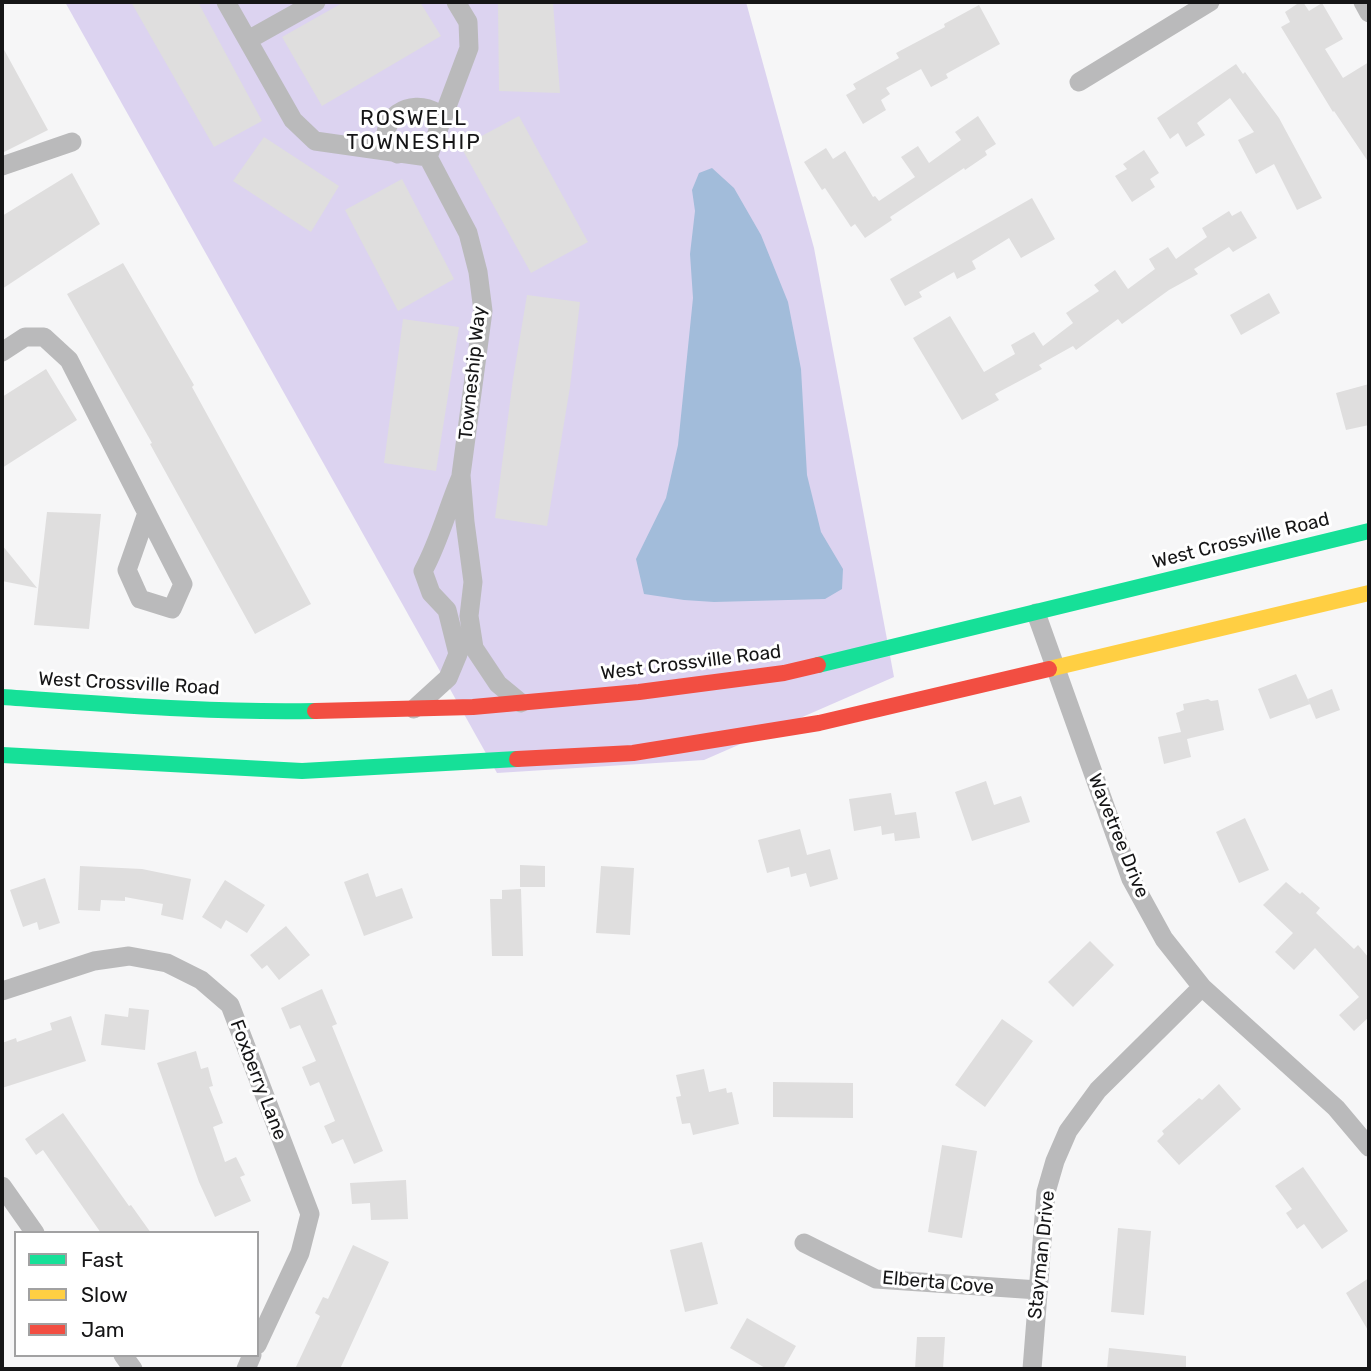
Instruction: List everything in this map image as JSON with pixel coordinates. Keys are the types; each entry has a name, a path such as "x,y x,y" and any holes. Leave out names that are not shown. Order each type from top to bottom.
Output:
{"main road":[{"name":"West Crossville Road","path":"2,697 248,711 473,707 639,692 785,673 1369,531"},
{"path":"2,755 302,771 633,753 819,723 1369,593"}],"street":[{"path":"226,2 293,120 315,141 428,156 470,48 468,22 456,2"},
{"path":"248,40 316,2"},
{"path":"1079,82 1210,2"},
{"path":"1363,2 1369,13"},
{"path":"398,154 389,150 384,140 387,127 394,116 409,108 428,107 437,113 438,127"},
{"path":"2,166 72,142"},
{"name":"Towneship Way","path":"428,156 468,233 478,272 483,311 461,475 464,522 473,582 466,651"},
{"path":"2,352 25,337 44,337 69,360 147,513 183,584 172,608 140,599 127,570 147,513"},
{"name":"Towneship Way","path":"461,475 444,516 438,544 424,571 432,593 447,610 466,651"},
{"name":"Wavetree Drive","path":"1036,613 1131,879 1164,939 1202,987 1336,1108 1369,1147"},
{"path":"414,709 447,678 466,651 521,703"},
{"name":"Foxberry Lane","path":"2,991 94,961 129,956 167,964 201,980 230,1005 310,1214 300,1253 259,1341"},
{"name":"Stayman Drive","path":"1032,1369 1046,1192 1068,1131 1098,1090 1202,987"},
{"path":"2,1186 34,1231"},
{"name":"Elberta Cove","path":"804,1243 876,1279 1038,1290"}],"shaded area":[{"path":"65,2 746,2 814,248 894,677 704,760 497,773"}],"water":[{"path":"712,168 734,188 761,235 788,302 801,369 807,475 821,532 843,569 842,589 825,599 714,602 644,594 636,559 666,498 678,445 693,298 690,254 695,211 692,190 699,173"}],"building":[{"path":"131,2 198,2 262,121 214,147"},
{"path":"344,2 420,2 441,36 322,106 282,37"},
{"path":"1303,2 1309,11 1322,3 1343,39 1325,49 1343,78 1369,62 1369,163 1333,112 1281,27 1290,22 1285,12"},
{"path":"498,3 553,3 560,93 499,91"},
{"path":"979,5 1000,44 946,74 948,78 931,87 921,69 886,88 890,94 881,100 886,110 863,124 846,95 856,89 853,84 899,58 896,53"},
{"path":"2,46 48,130 2,153"},
{"path":"1236,64 1279,118 1322,198 1297,210 1274,164 1256,174 1238,140 1254,132 1230,98 1197,123 1205,135 1186,147 1178,133 1170,139 1157,118"},
{"path":"519,116 588,242 531,273 461,147"},
{"path":"978,116 996,144 985,151 987,155 890,217 892,220 865,238 855,224 851,227 804,162 826,148 833,159 845,151 873,197 879,201 915,177 901,157 918,146 929,163 961,140 955,132"},
{"path":"264,137 339,186 311,232 233,181"},
{"path":"1144,150 1159,173 1150,179 1155,187 1132,202 1115,176 1127,169 1123,164"},
{"path":"72,173 100,224 2,289 2,216"},
{"path":"402,179 454,279 398,311 345,210"},
{"path":"1032,198 1055,239 1021,258 1009,238 972,261 976,269 957,279 954,272 919,292 922,297 905,306 890,279"},
{"path":"1229,211 1232,216 1241,211 1257,238 1233,252 1229,247 1194,269 1198,274 1169,290 1122,324 1118,319 1076,350 1073,346 1039,365 1042,369 995,394 999,400 962,420 913,338 950,316 984,372 1015,354 1011,345 1034,332 1043,346 1073,323 1066,313 1099,291 1094,285 1115,270 1128,289 1155,269 1149,259 1168,247 1176,259 1207,237 1202,228"},
{"path":"123,263 194,385 192,387 311,604 255,634 150,444 152,443 67,294"},
{"path":"1269,293 1280,313 1241,335 1230,315"},
{"path":"527,295 580,302 570,387 547,526 495,518"},
{"path":"403,319 459,327 436,471 384,463"},
{"path":"46,369 77,420 2,468 2,397"},
{"path":"1369,384 1369,425 1346,430 1336,393"},
{"path":"47,512 101,514 89,629 34,625"},
{"path":"2,545 37,588 2,581"},
{"path":"1296,674 1310,704 1270,719 1258,689"},
{"path":"1332,689 1340,710 1316,719 1308,699"},
{"path":"1208,699 1218,700 1224,730 1187,739 1191,757 1164,764 1158,737 1181,732 1176,713 1184,710 1183,704"},
{"path":"986,781 994,805 1021,796 1030,822 972,841 955,792"},
{"path":"891,793 895,815 916,812 920,838 895,841 894,833 882,835 881,826 854,831 849,799"},
{"path":"1245,818 1269,870 1239,883 1216,832"},
{"path":"800,829 807,855 830,849 838,879 810,887 806,873 791,877 789,867 767,873 758,840"},
{"path":"520,865 545,866 545,887 520,887"},
{"path":"80,866 142,869 191,879 183,920 161,915 163,904 125,897 125,901 101,900 100,911 78,910"},
{"path":"601,866 634,868 630,935 596,933"},
{"path":"368,873 376,897 402,888 413,918 364,936 344,882"},
{"path":"45,878 60,923 39,930 37,922 23,927 10,890"},
{"path":"225,880 265,905 247,933 226,920 221,929 202,917"},
{"path":"1286,882 1320,908 1316,913 1354,949 1358,945 1369,958 1369,1017 1354,1031 1339,1015 1359,997 1315,948 1294,970 1275,952 1293,933 1263,905"},
{"path":"521,889 523,956 492,956 490,899 502,899 502,890"},
{"path":"286,926 310,955 279,980 267,965 262,969 250,955"},
{"path":"1090,941 1114,965 1073,1007 1048,982"},
{"path":"322,989 337,1024 332,1026 383,1151 354,1164 343,1139 332,1144 324,1126 335,1121 319,1082 310,1086 302,1067 316,1061 300,1025 290,1029 281,1008"},
{"path":"129,1008 149,1010 145,1050 101,1045 105,1014 128,1017"},
{"path":"71,1016 86,1061 2,1088 2,1043 16,1038 17,1042 52,1030 50,1023"},
{"path":"1002,1019 1033,1041 985,1107 955,1085"},
{"path":"196,1051 201,1069 208,1067 213,1086 209,1087 223,1123 213,1127 225,1162 236,1157 245,1175 240,1177 251,1201 215,1217 199,1182 157,1063"},
{"path":"704,1069 709,1092 726,1088 727,1093 732,1092 739,1124 693,1135 690,1123 682,1124 676,1097 681,1096 676,1075"},
{"path":"773,1082 853,1083 853,1118 773,1117"},
{"path":"1219,1084 1241,1109 1179,1165 1157,1141 1164,1134 1162,1131"},
{"path":"63,1113 150,1231 100,1231 43,1150 36,1155 25,1139"},
{"path":"942,1145 977,1151 962,1238 928,1232"},
{"path":"1303,1167 1348,1231 1322,1249 1304,1224 1297,1229 1286,1213 1292,1209 1275,1186"},
{"path":"406,1180 408,1219 371,1220 370,1203 352,1204 350,1183"},
{"path":"1118,1228 1151,1231 1144,1315 1111,1312"},
{"path":"702,1242 718,1304 685,1312 670,1250"},
{"path":"353,1245 389,1262 340,1369 295,1369 320,1316 315,1313 323,1297 328,1299"},
{"path":"1369,1278 1369,1332 1346,1293"},
{"path":"747,1318 796,1346 783,1369 767,1369 730,1348"},
{"path":"917,1337 945,1337 943,1369 915,1369"},
{"path":"1109,1348 1186,1356 1186,1369 1107,1369"}],"traffic: fast":[{"path":"818,665 1369,531"},
{"path":"2,697 198,709 315,711"},
{"path":"2,755 302,771 517,759"}],"traffic: slow":[{"path":"1049,669 1369,593"}],"traffic: jam":[{"path":"315,711 473,707 639,692 784,673 818,665"},
{"path":"517,759 633,753 819,723 1049,669"}],"district":[{"name":"ROSWELL TOWNESHIP","path":"414,131"}]}
